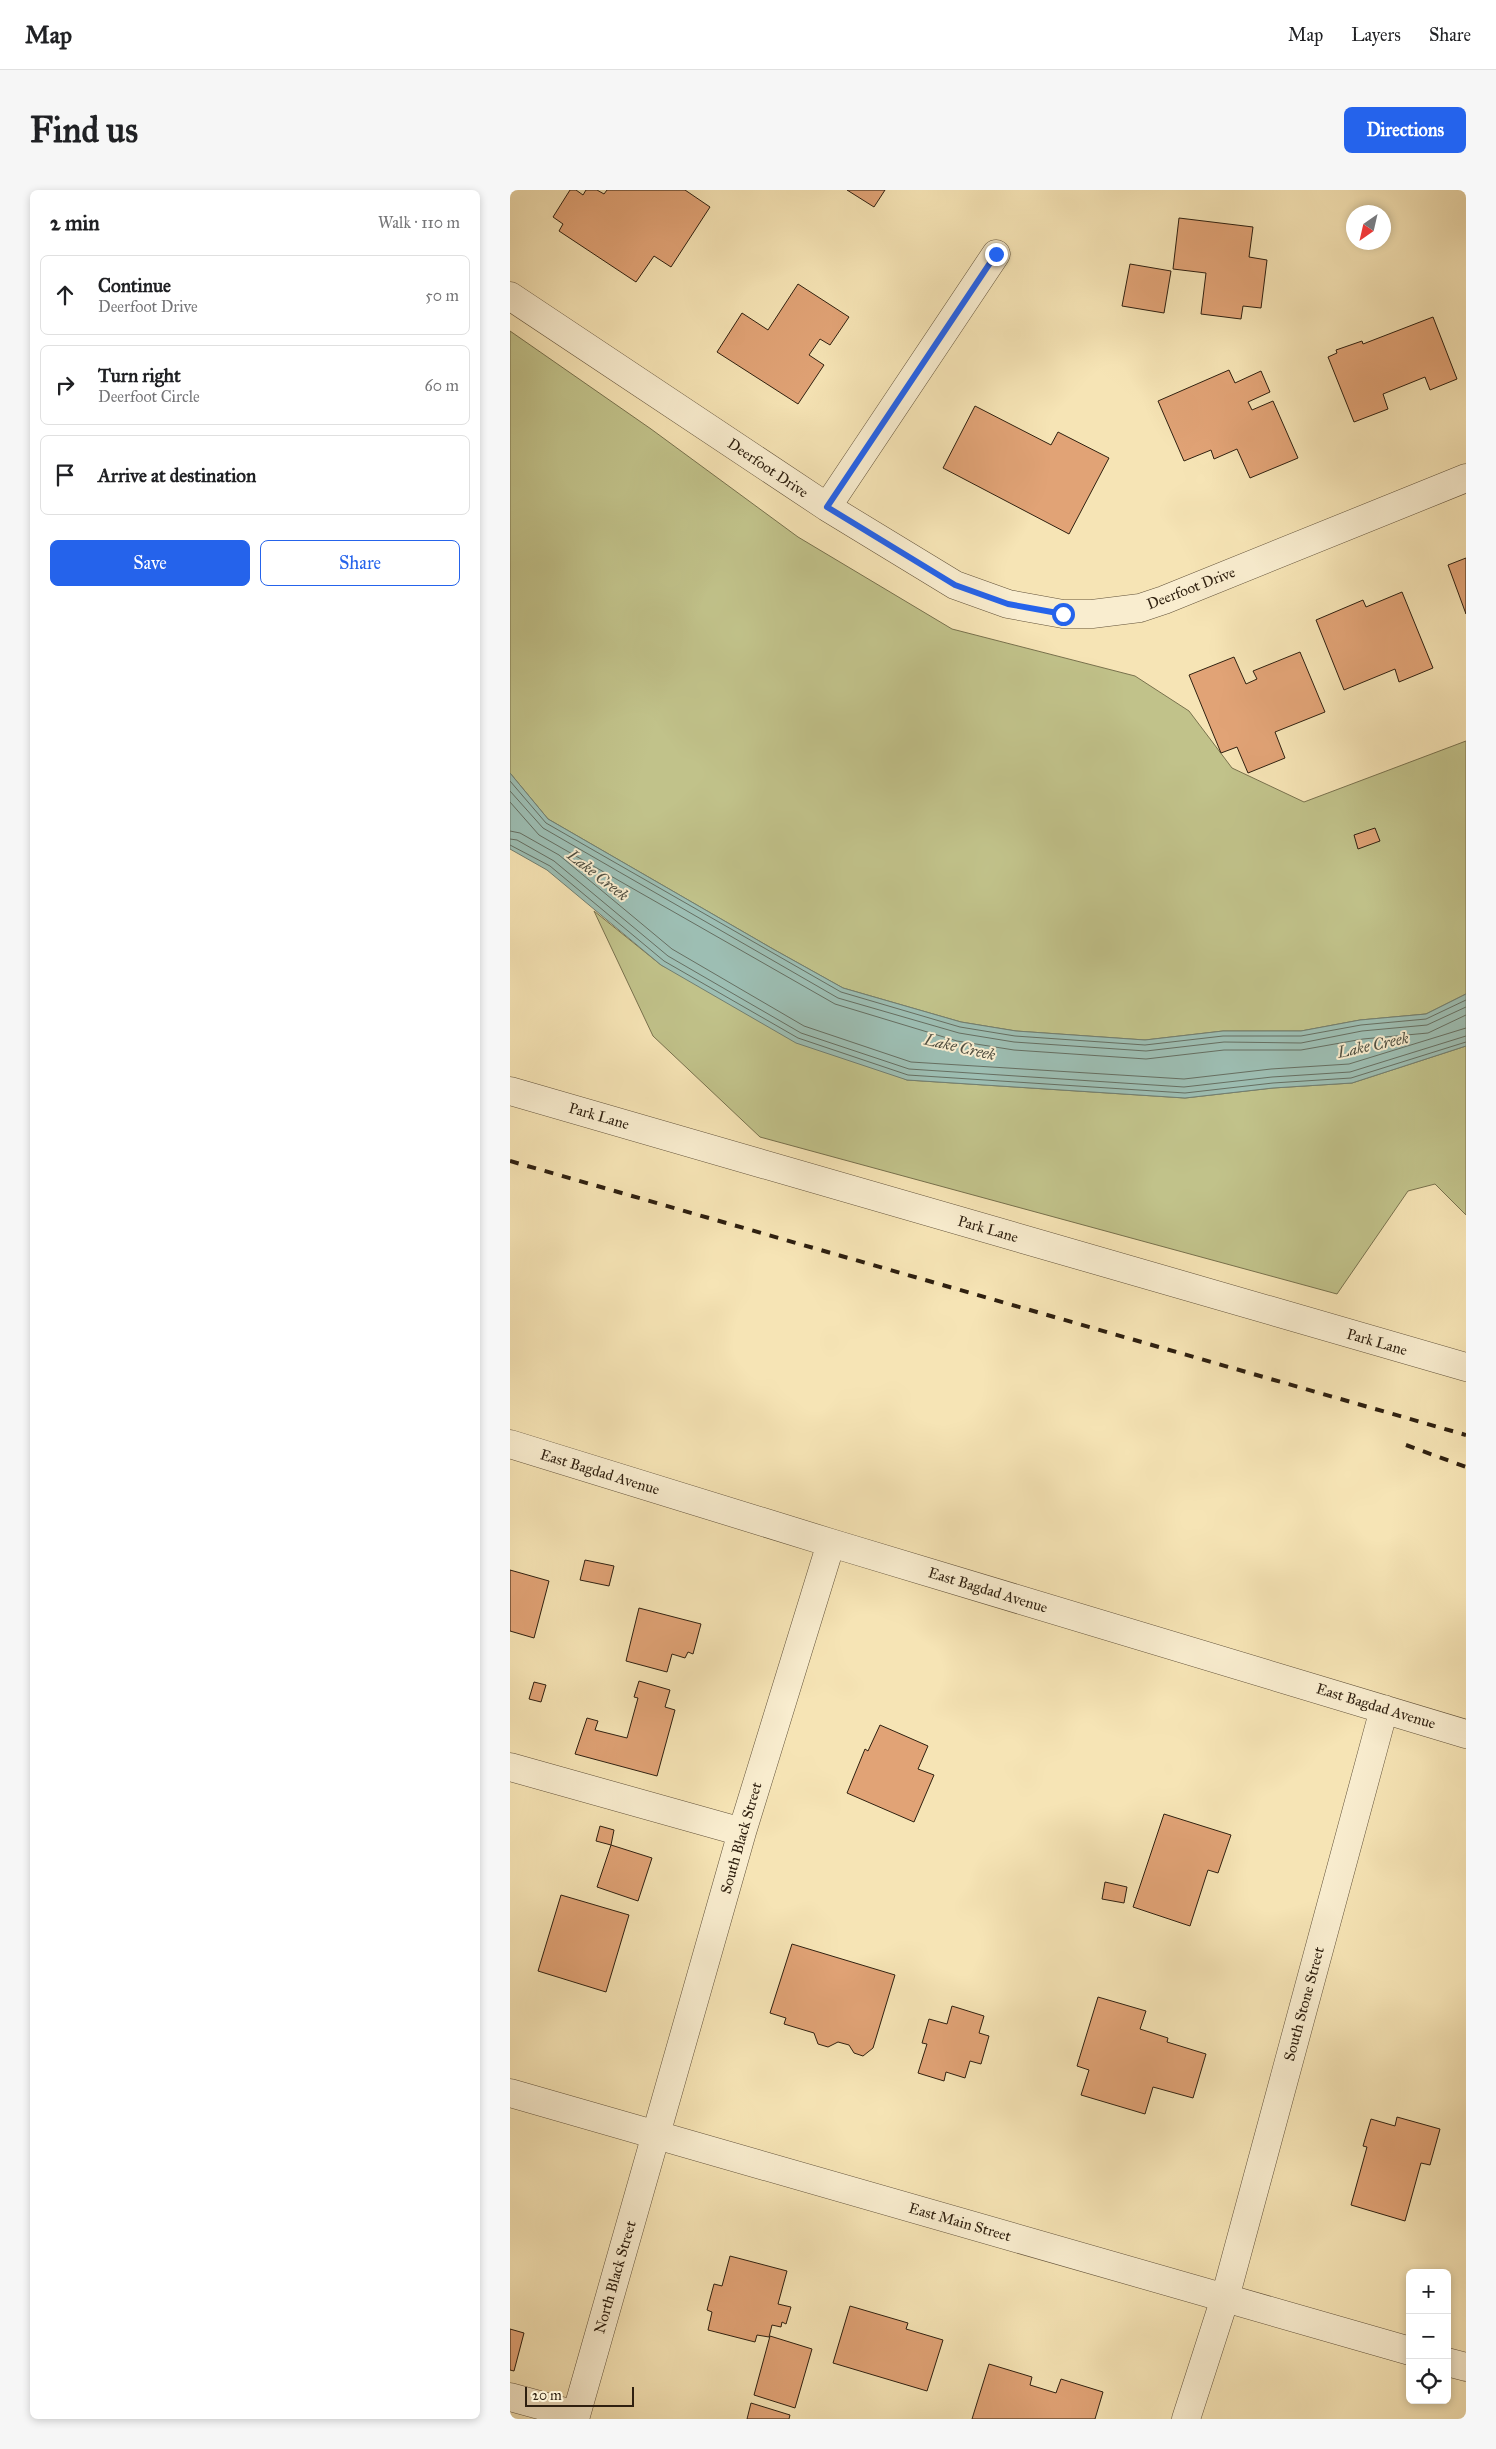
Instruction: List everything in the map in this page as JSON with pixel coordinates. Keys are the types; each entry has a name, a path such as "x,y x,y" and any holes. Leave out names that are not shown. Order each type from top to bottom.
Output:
{"street":[{"path":"827,507 996,254"},
{"name":"Deerfoot Drive","path":"510,296 827,507 955,585 1008,604 1063,614 1092,614 1140,608 1466,478"},
{"name":"Park Lane","path":"510,1091 1466,1367"},
{"name":"East Bagdad Avenue","path":"510,1444 831,1543 1466,1734"},
{"name":"South Black Street","path":"655,2135 742,1832 831,1543"},
{"name":"South Stone Street","path":"1186,2419 1224,2298 1384,1709"},
{"path":"510,1767 742,1832"},
{"name":"East Main Street","path":"510,2093 1406,2350"},
{"name":"North Black Street","path":"576,2417 655,2135"},
{"path":"1451,2363 1466,2367"},
{"path":"510,2397 576,2417"}],"green space":[{"path":"510,331 651,429 798,537 952,629 1135,676 1189,711 1232,768 1304,802 1466,741 1466,994 1426,1014 1360,1020 1301,1031 1223,1031 1145,1040 1016,1031 961,1022 843,988 548,819 510,773"},
{"path":"594,911 661,965 907,1080 1185,1098 1273,1088 1352,1083 1466,1046 1466,1215 1435,1184 1408,1191 1337,1294 760,1137 653,1036"}],"water":[{"name":"Lake Creek","path":"510,773 548,819 843,988 961,1022 1016,1031 1145,1040 1223,1031 1301,1031 1360,1020 1426,1014 1466,994 1466,1046 1352,1083 1273,1088 1185,1098 907,1080 796,1043 661,965 547,870 510,849"}],"building":[{"path":"570,190 576,190 583,195 586,190 597,190 604,194 607,190 685,190 710,207 671,267 654,256 636,282 559,231 563,224 553,217"},
{"path":"847,190 885,190 874,207"},
{"path":"1179,218 1253,227 1249,257 1267,260 1261,308 1243,306 1241,319 1201,314 1206,273 1173,269"},
{"path":"1130,264 1171,271 1164,313 1122,306"},
{"path":"798,284 849,317 830,345 820,339 809,355 824,365 798,404 717,352 742,313 768,330"},
{"path":"1433,317 1457,379 1430,390 1425,377 1383,394 1388,409 1354,422 1328,357 1337,353 1336,350 1362,341 1363,344"},
{"path":"1229,370 1235,383 1261,371 1270,392 1248,402 1252,410 1273,401 1298,458 1250,478 1237,449 1214,459 1211,450 1184,461 1158,401"},
{"path":"975,406 1051,445 1058,432 1109,458 1069,534 943,468"},
{"path":"1466,558 1466,614 1448,565"},
{"path":"1402,592 1433,668 1399,682 1395,669 1344,690 1316,620 1363,600 1366,607"},
{"path":"1300,652 1325,712 1275,732 1285,758 1248,773 1237,747 1221,753 1189,675 1234,657 1246,684 1257,679 1253,671"},
{"path":"1375,828 1380,841 1358,849 1354,835"},
{"path":"585,1560 614,1566 609,1586 580,1580"},
{"path":"510,1570 549,1581 534,1638 510,1631"},
{"path":"639,1608 701,1624 693,1654 688,1652 685,1658 672,1654 667,1672 626,1661"},
{"path":"639,1681 670,1690 665,1707 675,1710 657,1776 575,1754 587,1718 598,1721 595,1730 627,1738 638,1698 634,1697"},
{"path":"534,1682 546,1685 541,1702 529,1699"},
{"path":"880,1725 928,1746 918,1769 934,1775 914,1822 847,1793 865,1749 868,1751"},
{"path":"1164,1814 1231,1835 1218,1873 1208,1870 1190,1926 1133,1907"},
{"path":"600,1826 614,1830 611,1845 596,1841"},
{"path":"611,1845 652,1858 638,1901 597,1887"},
{"path":"1105,1882 1127,1887 1124,1903 1102,1899"},
{"path":"561,1895 629,1915 606,1992 538,1971"},
{"path":"792,1944 895,1975 873,2048 863,2056 854,2053 849,2045 838,2042 828,2047 818,2044 814,2033 784,2024 786,2018 770,2013"},
{"path":"1098,1997 1146,2011 1140,2029 1168,2038 1167,2042 1206,2054 1193,2098 1153,2087 1145,2114 1081,2095 1089,2070 1077,2066"},
{"path":"952,2006 984,2016 979,2033 989,2036 981,2064 970,2061 965,2078 946,2072 944,2081 918,2073 927,2044 922,2043 929,2019 947,2024"},
{"path":"1397,2117 1440,2129 1430,2165 1421,2163 1405,2221 1351,2205 1367,2147 1363,2146 1371,2119 1395,2126"},
{"path":"730,2256 787,2271 778,2304 791,2307 786,2324 782,2322 781,2327 772,2325 769,2337 757,2335 755,2342 708,2330 712,2312 707,2310 714,2284 722,2286"},
{"path":"850,2306 908,2323 906,2329 943,2340 927,2391 833,2363"},
{"path":"510,2329 524,2333 514,2371 510,2370"},
{"path":"770,2336 812,2349 795,2408 754,2395"},
{"path":"989,2364 1032,2377 1030,2385 1056,2393 1061,2379 1103,2392 1095,2419 972,2419"},
{"path":"751,2403 790,2415 789,2419 747,2419"}],"railway":[{"path":"510,1161 1466,1435"},
{"path":"1406,1445 1466,1467"}],"route":[{"path":"996,254 827,507 955,585 1008,604 1063,614"}]}
